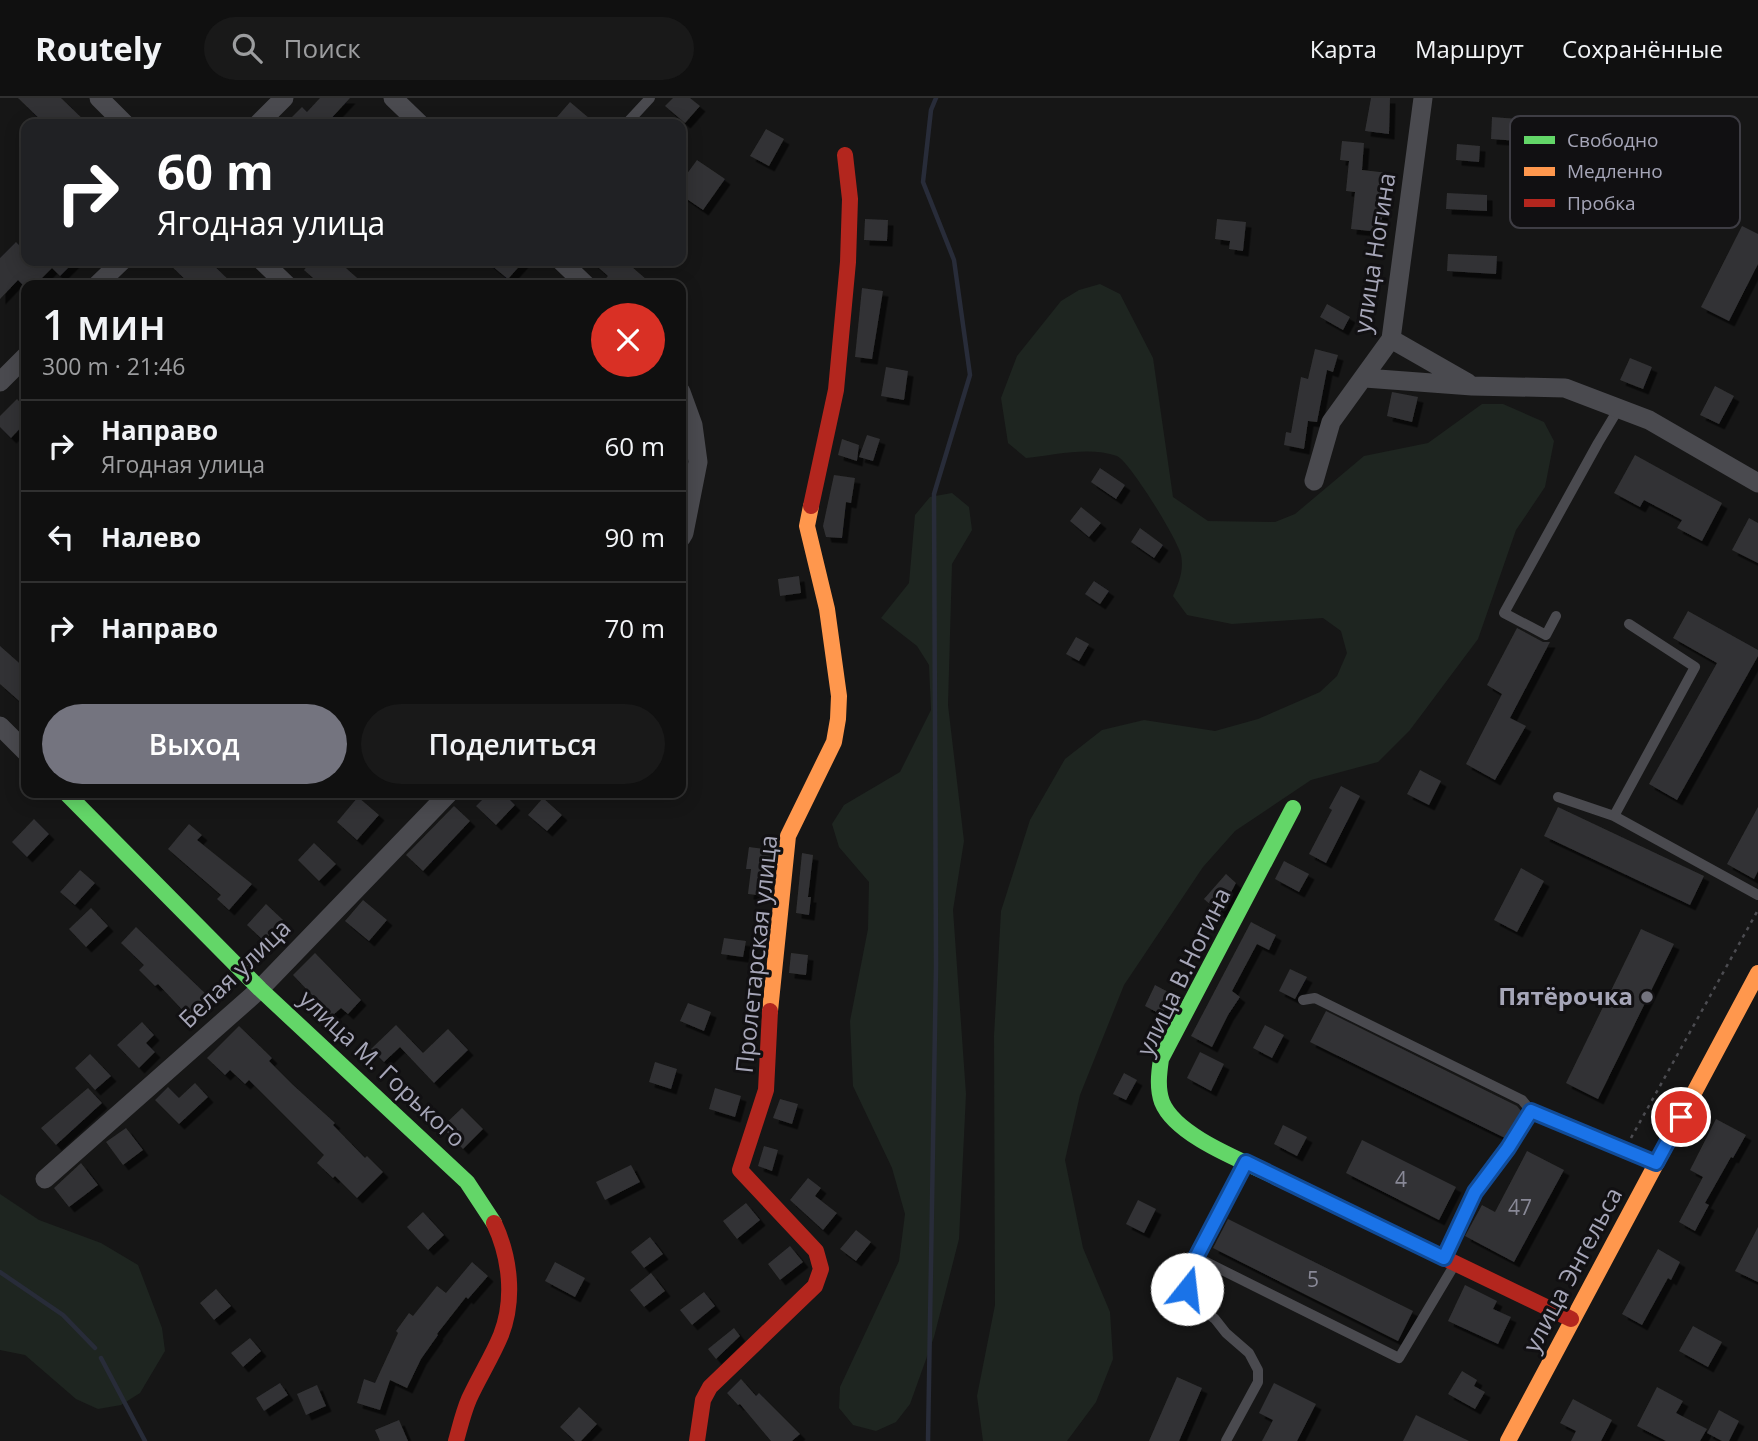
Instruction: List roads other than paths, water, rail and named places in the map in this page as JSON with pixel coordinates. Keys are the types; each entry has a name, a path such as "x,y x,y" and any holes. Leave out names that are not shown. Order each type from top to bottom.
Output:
{"street":[{"path":"99,98 120,119"},
{"path":"263,119 284,98"},
{"path":"393,98 415,119"},
{"name":"улица Ногина","path":"1314,481 1331,422 1391,339 1423,98"},
{"name":"Пролетарская улица","path":"697,1441 703,1400 710,1387 814,1286 821,1269 816,1251 740,1170 766,1090 770,1005 788,836 834,742 838,719 839,696 827,609 807,526 838,377 849,237 850,199 845,155"},
{"path":"102,280 117,266"},
{"path":"267,266 282,280"},
{"path":"566,266 581,280"},
{"path":"1391,339 1472,386"},
{"path":"0,382 21,361"},
{"path":"1365,378 1472,386 1565,388 1649,420 1758,483"},
{"path":"686,406 693,425 698,462 686,523"},
{"path":"0,726 21,747"},
{"name":"улица М. Горького","path":"71,798 260,989 467,1182 483,1201 504,1244 509,1302 503,1328 469,1398 456,1441"},
{"name":"Белая улица","path":"45,1179 260,989 444,798"},
{"name":"улица В.Ногина","path":"1293,808 1161,1059 1158,1096 1171,1117 1186,1130 1216,1148 1571,1319"},
{"name":"улица Энгельса","path":"1508,1441 1758,974"}],"lane":[{"path":"631,119 650,98"},
{"path":"1556,616 1546,635 1504,613 1619,408"},
{"path":"1614,817 1695,667 1629,624"},
{"path":"1558,797 1614,817 1758,895"},
{"path":"1303,1000 1315,998 1522,1100 1531,1111 1656,1163"},
{"path":"1196,1257 1399,1358 1450,1261 1475,1192 1508,1148 1531,1111"},
{"path":"1226,1441 1258,1382 1258,1370 1249,1353 1197,1305 1187,1289 1189,1271 1246,1162"}],"waterway":[{"path":"928,1441 936,966 934,494 970,375 954,260 923,182 931,110 936,98"},
{"path":"0,1272 63,1315 95,1348"},
{"path":"101,1358 145,1441"}],"place":[{"name":"Пятёрочка","path":"1647,997"}]}
